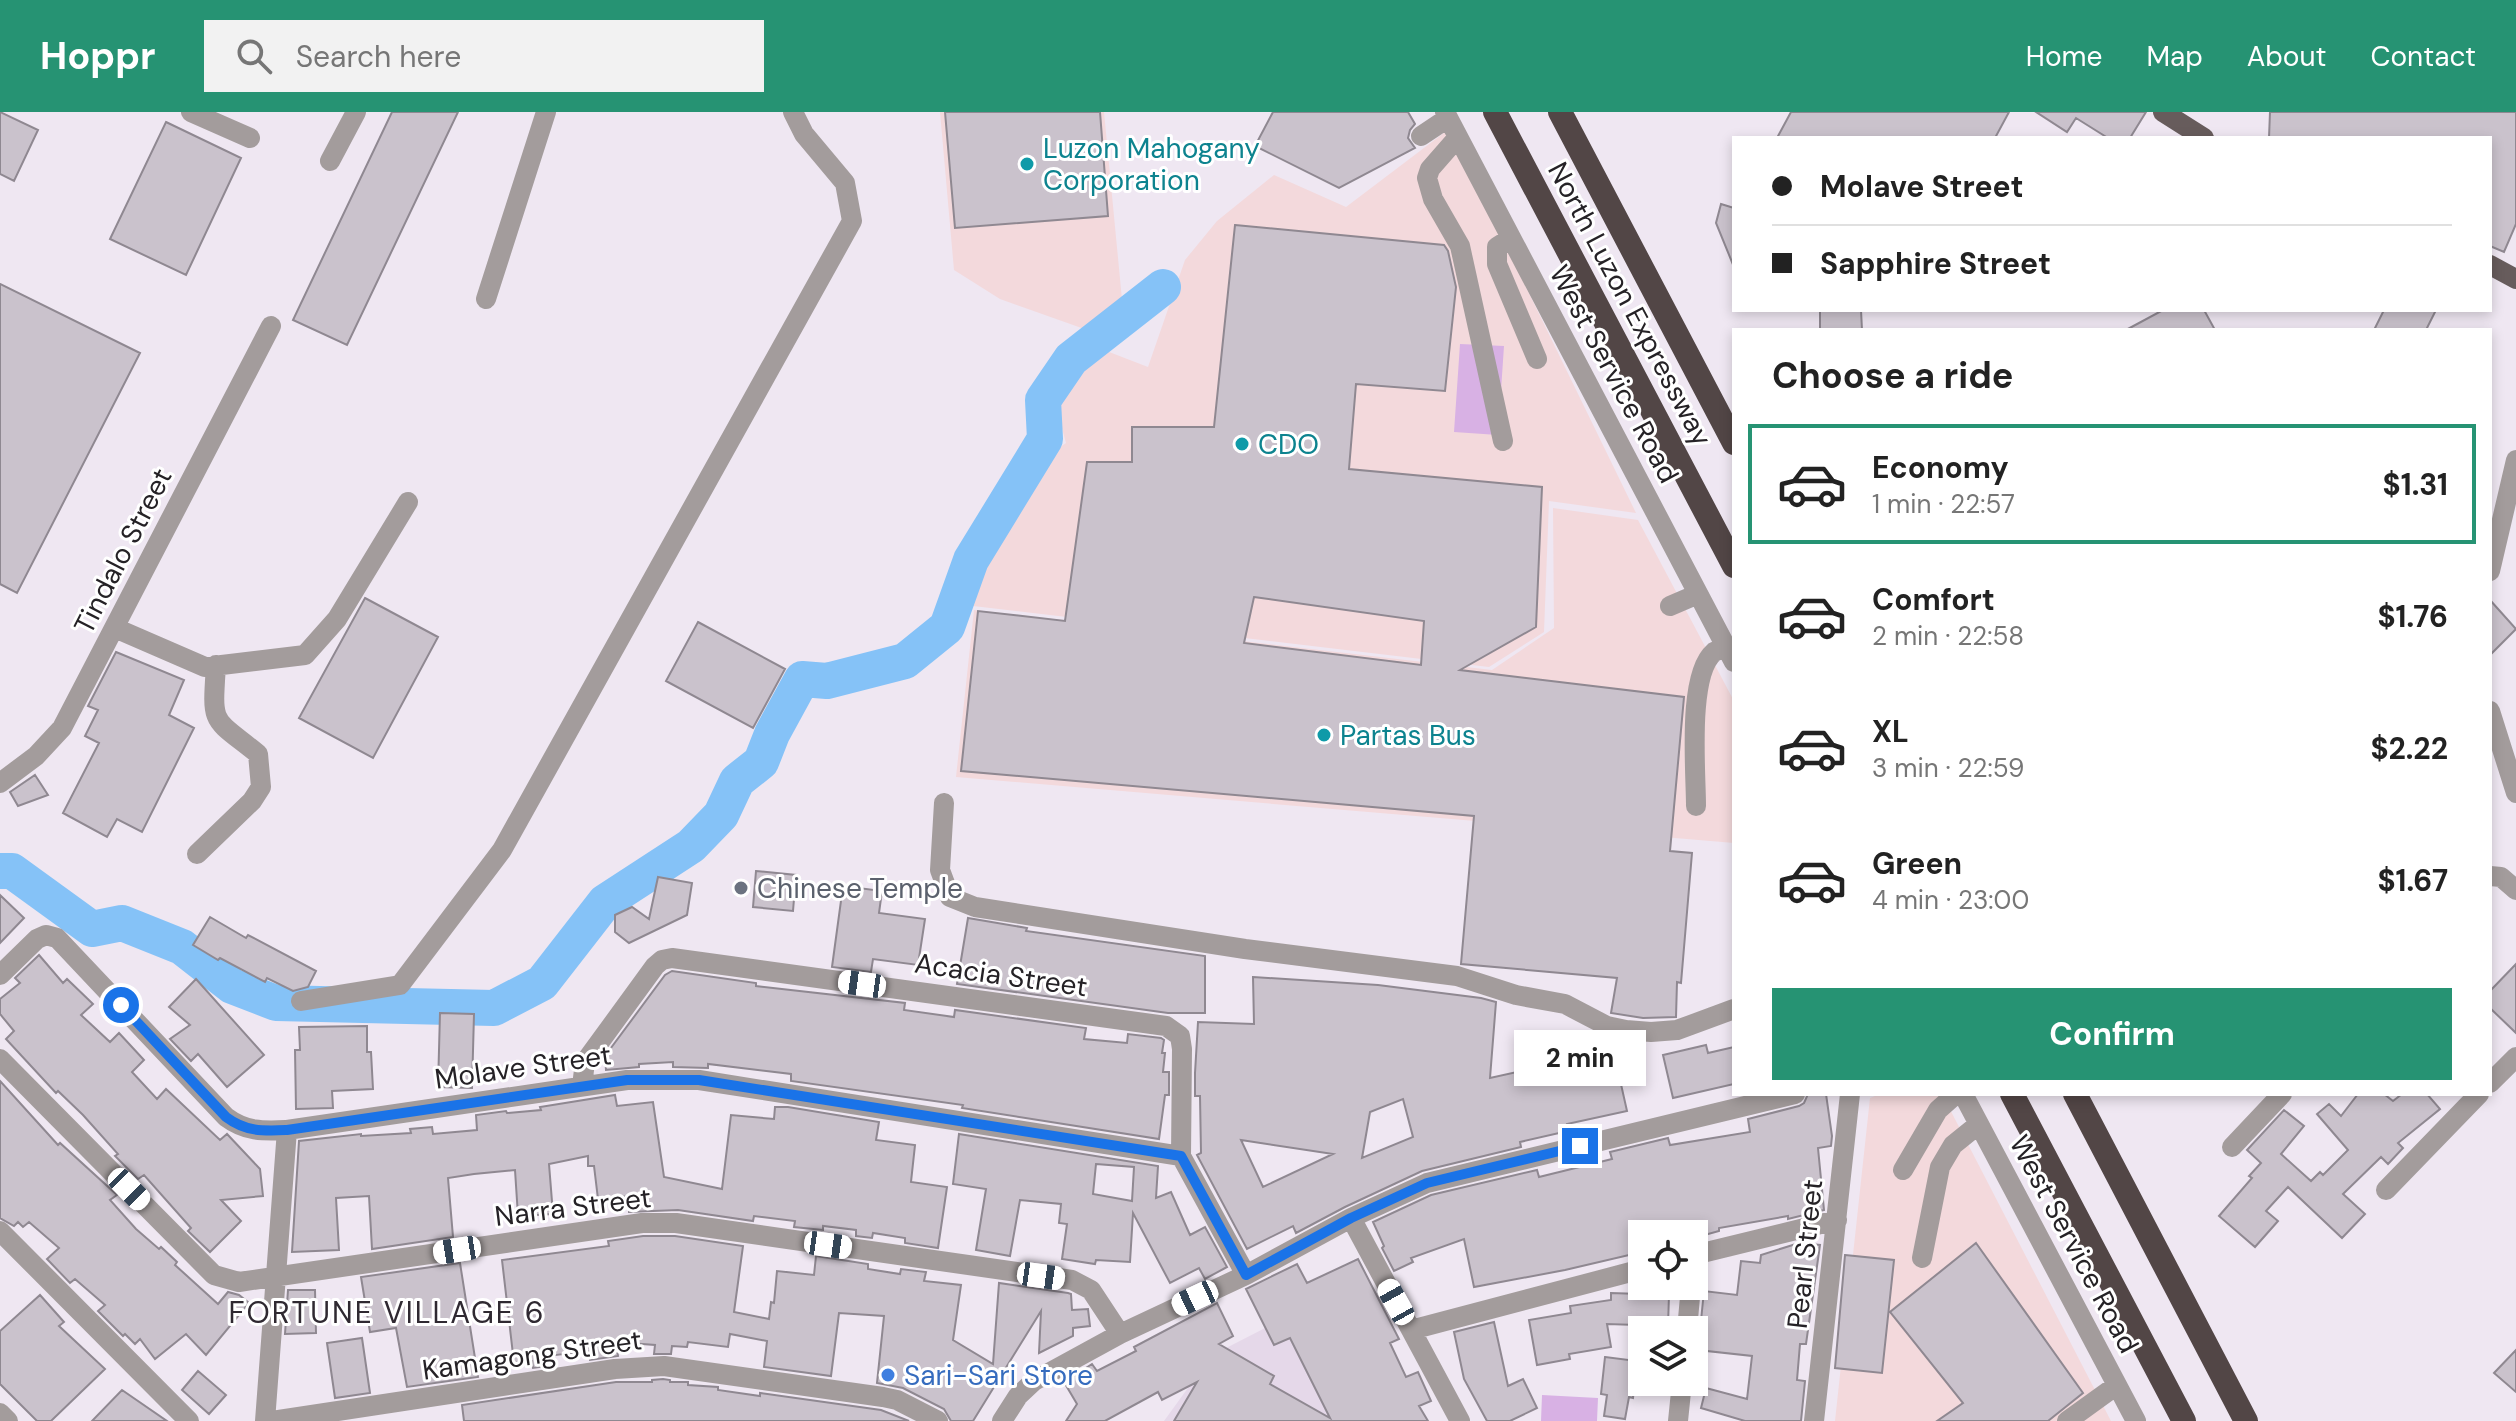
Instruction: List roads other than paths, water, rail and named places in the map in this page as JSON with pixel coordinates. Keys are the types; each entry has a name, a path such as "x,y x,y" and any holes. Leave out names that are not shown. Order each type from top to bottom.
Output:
{"highway":[{"name":"North Luzon Expressway","path":"1495,112 1732,562"},
{"name":"North Luzon Expressway","path":"1560,112 1732,439"},
{"path":"2013,1096 2184,1421"},
{"path":"2076,1096 2246,1421"}],"main road":[{"path":"2163,112 2201,136"},
{"path":"2492,266 2516,279"}],"street":[{"path":"191,112 250,138"},
{"path":"330,161 356,112"},
{"path":"486,299 546,112"},
{"path":"301,1001 400,985 502,850 852,221 845,183 804,134 793,112"},
{"path":"1421,136 1446,115"},
{"name":"West Service Road","path":"1446,115 1730,654"},
{"path":"1458,137 1430,169 1427,178 1433,199 1460,246 1503,441"},
{"path":"1511,238 1497,247 1497,264 1537,359"},
{"name":"Tindalo Street","path":"0,783 36,756 62,728 271,326"},
{"path":"2492,562 2516,460"},
{"path":"115,628 205,667 305,655 337,619 408,502"},
{"path":"1670,606 1698,594"},
{"path":"1696,806 1697,688 1714,652 1730,654"},
{"path":"197,854 252,801 261,787 258,754 218,723 213,712 216,665"},
{"path":"2492,717 2516,793"},
{"path":"944,803 940,870 950,897 975,907 1245,949 1457,976 1516,995 1565,1004 1607,1026 1626,1030 1677,1030 1732,1010"},
{"path":"2492,876 2501,877 2516,890"},
{"name":"Molave Street","path":"0,975 37,939 46,935 57,938 226,1117 252,1131 287,1130 627,1080 699,1080 1181,1156"},
{"name":"Acacia Street","path":"582,1086 585,1062 655,966 662,960 672,958 1166,1026 1180,1036 1182,1049 1181,1156 1246,1275"},
{"path":"2492,1081 2516,1057"},
{"name":"Narra Street","path":"0,1059 214,1275 239,1282 631,1224 676,1223 1072,1280 1091,1290 1120,1334"},
{"path":"1002,1421 1018,1396 1034,1381 1120,1334 1246,1275 1351,1218 1427,1183 1787,1096"},
{"name":"Pearl Street","path":"1814,1421 1850,1096"},
{"path":"1903,1170 1938,1110 1954,1096"},
{"name":"West Service Road","path":"1964,1096 2136,1421"},
{"path":"2232,1147 2280,1096"},
{"path":"2386,1190 2477,1096"},
{"path":"1922,1258 1940,1167 1953,1145 1979,1124"},
{"path":"265,1421 287,1130"},
{"path":"1351,1218 1460,1421"},
{"path":"1708,1252 1837,1220"},
{"path":"0,1231 189,1421"},
{"path":"1411,1330 1628,1273"},
{"name":"Kamagong Street","path":"272,1421 615,1369 664,1366 883,1397 897,1400 938,1421"},
{"path":"2067,1421 2117,1385"},
{"path":"1678,1421 1681,1396"},
{"path":"0,1413 8,1421"}],"waterway":[{"path":"0,871 12,871 92,929 122,923 182,947 232,986 276,1003 494,1008 542,983 605,902 691,846 721,815 737,781 761,762 772,734 802,679 827,681 905,661 947,627 971,560 1045,439 1043,400 1071,359 1163,287"}],"place":[{"name":"Luzon Mahogany Corporation","path":"1027,164"},
{"name":"CDO","path":"1242,444"},
{"name":"Partas Bus","path":"1324,735"},
{"name":"Chinese Temple","path":"741,888"},
{"name":"Sari-Sari Store","path":"888,1375"}],"district":[{"name":"FORTUNE VILLAGE 6","path":"387,1312"}]}
